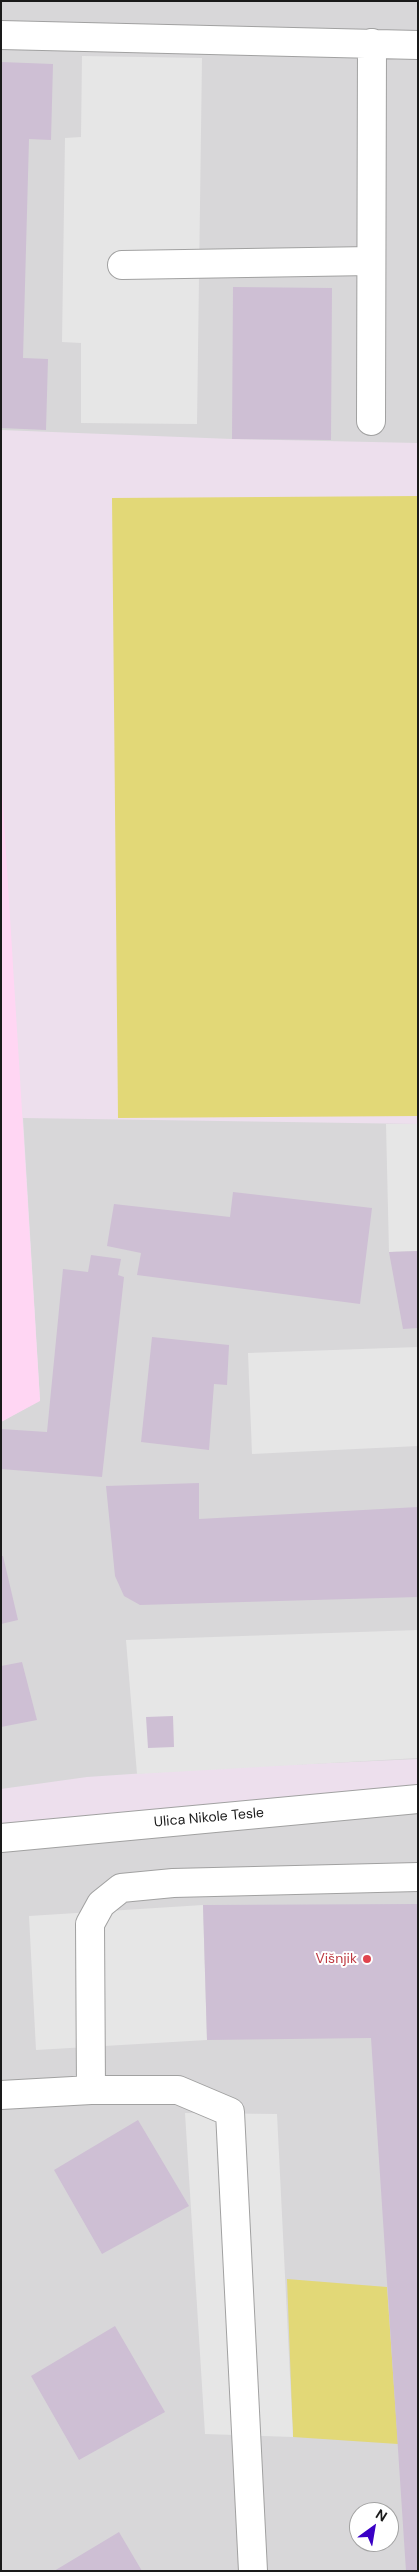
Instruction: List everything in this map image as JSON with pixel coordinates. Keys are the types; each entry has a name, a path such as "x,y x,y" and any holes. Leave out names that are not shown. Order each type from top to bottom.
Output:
{"street":[{"path":"1,35 418,44"},
{"path":"371,421 372,43"},
{"path":"122,265 371,261"},
{"name":"Ulica Nikole Tesle","path":"1,1838 418,1799"},
{"path":"91,2090 90,1924 101,1904 121,1888 173,1884 418,1877"},
{"path":"1,2095 91,2090 178,2090 230,2112 253,2571"}],"shaded area":[{"path":"1,1 418,1 418,443 232,439 1,430"},
{"path":"82,56 202,58 197,424 81,423 81,343 62,342 65,138 81,137"},
{"path":"418,496 418,1116 118,1118 112,498"},
{"path":"1,772 40,1401 1,1422"},
{"path":"23,1118 418,1124 418,1759 220,1768 87,1777 1,1789 1,1422 40,1400"},
{"path":"386,1124 418,1124 418,1251 389,1252"},
{"path":"418,1347 418,1446 252,1454 248,1353"},
{"path":"418,1630 418,1758 137,1774 126,1640"},
{"path":"418,1799 418,2571 1,2571 1,1838"},
{"path":"203,1905 207,2040 36,2050 29,1916"},
{"path":"185,2113 277,2114 293,2437 205,2434"},
{"path":"287,2279 387,2287 398,2444 293,2437"}],"building":[{"path":"1,62 53,64 51,140 29,139 23,358 48,359 46,430 1,428"},
{"path":"233,287 332,288 331,440 232,439"},
{"path":"233,1192 372,1208 360,1304 137,1275 141,1253 107,1246 114,1204 230,1217"},
{"path":"418,1251 418,1328 403,1329 389,1252"},
{"path":"91,1255 121,1259 118,1275 124,1277 102,1477 1,1469 1,1429 47,1432 63,1269 88,1272"},
{"path":"152,1337 229,1345 227,1385 214,1384 209,1450 141,1442"},
{"path":"199,1483 199,1519 418,1507 418,1597 140,1605 124,1596 115,1576 106,1486"},
{"path":"1,1556 3,1556 18,1620 1,1624"},
{"path":"22,1662 37,1720 1,1727 1,1666"},
{"path":"173,1716 174,1747 148,1748 146,1717"},
{"path":"418,1904 418,2571 406,2571 371,2038 207,2040 203,1905"},
{"path":"138,2120 189,2206 102,2254 54,2170"},
{"path":"115,2326 165,2412 79,2460 31,2376"},
{"path":"119,2532 142,2571 54,2571"}],"place":[{"name":"Višnjik","path":"367,1959"}]}
